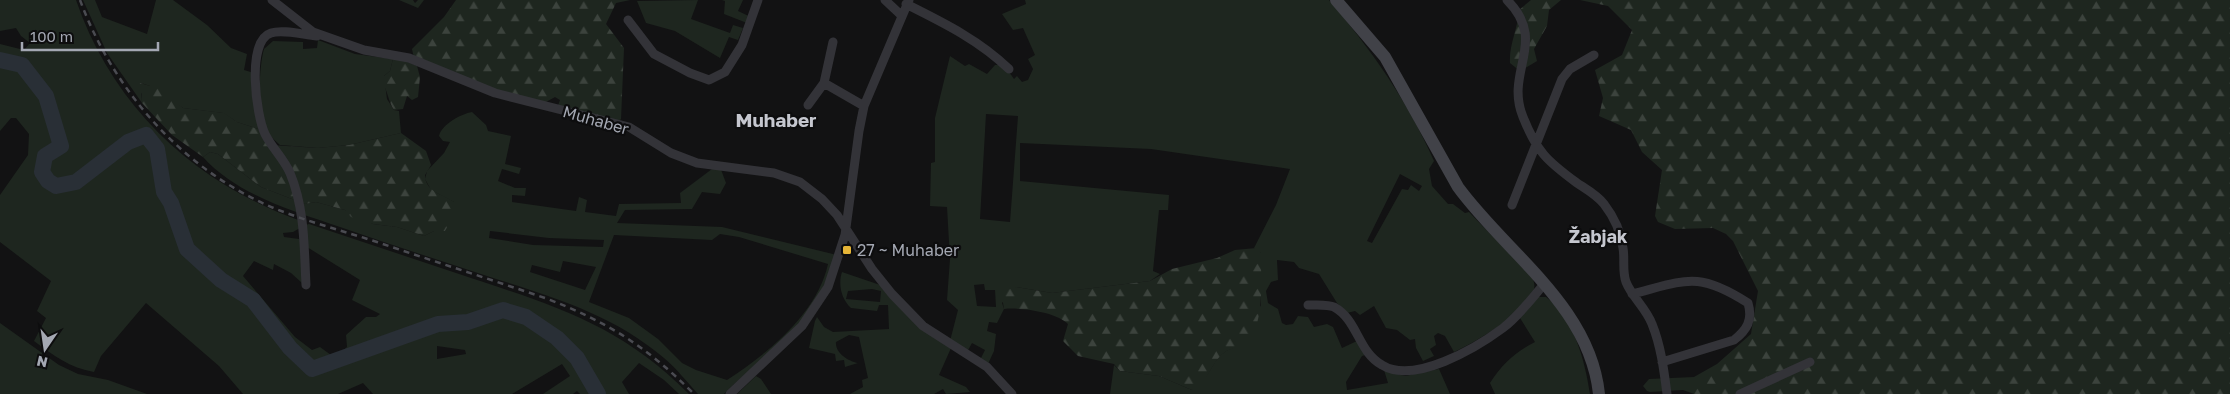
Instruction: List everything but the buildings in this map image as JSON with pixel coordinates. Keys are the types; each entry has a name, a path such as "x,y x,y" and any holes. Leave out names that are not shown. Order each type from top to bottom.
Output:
{"street":[{"name":"Muhaber","path":"272,0 313,32 364,50 409,58 495,94 628,127 671,153 697,163 774,173 800,182 822,199 837,215 846,231 892,294 923,326 987,367 1012,394"},
{"path":"628,20 654,54 690,73 710,80 725,72 742,45 758,0"},
{"path":"885,0 901,15"},
{"path":"1336,0 1385,57 1458,187 1471,205 1545,283 1564,308 1581,337 1593,366 1599,394"},
{"path":"1507,0 1523,22 1526,36 1526,50 1517,80 1517,94 1522,115 1535,145 1544,158 1602,202 1613,216 1623,249 1626,281 1632,294 1652,323 1662,362 1667,394"},
{"path":"730,394 802,326 828,287 846,231 856,149 864,106 908,2 990,50 1009,69"},
{"name":"Muhaber","path":"306,285 303,218 290,172 265,134 256,105 258,43 265,35 273,32 327,37"},
{"path":"808,105 824,83 833,42"},
{"path":"1512,205 1562,79 1570,69 1594,55"},
{"path":"824,83 864,106"},
{"path":"1632,294 1688,280 1704,281 1748,303 1751,312 1749,324 1743,334 1734,340 1662,362"},
{"path":"1308,305 1333,306 1350,320 1367,353 1382,366 1402,372 1420,371 1440,363 1503,328 1545,283"},
{"path":"1740,394 1810,362"}],"green space":[{"path":"0,0 76,0 92,39 112,75 136,108 163,137 193,163 227,186 263,205 301,221 300,228 293,232 283,233 284,237 299,239 301,242 302,283 291,273 274,264 273,270 254,261 243,276 295,337 312,350 320,347 335,358 347,347 346,335 366,317 376,317 380,314 352,300 360,280 307,247 306,225 309,224 533,299 588,321 639,351 689,394 679,394 664,380 639,363 622,382 629,394 580,394 577,391 573,394 543,394 570,376 562,364 512,394 373,394 363,383 338,394 243,394 219,366 146,303 101,356 94,372 69,364 34,341 46,318 37,311 51,281 0,242 0,195 28,155 29,134 16,118 11,118 0,131 0,44 24,50 30,43 21,36 16,28 0,31","holes":["437,346 465,350 466,354 437,359"]},
{"path":"83,0 95,0 102,17 147,34 156,0 173,0 207,25 231,48 247,54 244,70 254,73 261,130 237,122 223,113 183,108 150,86 141,83 142,103 107,53"},
{"path":"399,0 413,0 415,3 418,0 424,0 418,8"},
{"path":"456,0 630,0 616,3 606,24 624,48 621,119 619,121 558,106 560,100 555,97 544,103 497,92 414,58 412,49 444,17"},
{"path":"698,0 691,19 730,33 733,25 743,28 738,40 729,37 720,58 675,31 646,23 637,1"},
{"path":"722,0 743,0 738,11 755,19 747,23 724,14 725,1"},
{"path":"1025,0 1329,0 1374,57 1412,117 1434,161 1429,169 1432,186 1448,204 1453,204 1465,213 1469,212 1528,273 1534,282 1533,292 1527,302 1503,323 1454,352 1445,336 1438,333 1434,336 1436,345 1430,349 1434,356 1423,361 1416,348 1415,339 1410,340 1397,330 1386,328 1374,306 1360,315 1355,311 1347,313 1337,303 1319,274 1299,268 1294,262 1277,260 1278,280 1271,282 1266,291 1268,303 1278,309 1282,323 1286,325 1293,324 1298,316 1308,317 1314,327 1327,324 1333,327 1342,348 1357,341 1365,355 1362,356 1346,382 1347,390 1388,383 1384,370 1405,376 1439,369 1450,394 1110,394 1114,365 1120,371 1159,376 1192,390 1205,378 1222,354 1237,347 1261,305 1261,253 1254,248 1276,205 1290,169 1151,149 1020,143 1020,181 1169,195 1168,210 1159,210 1153,271 1160,274 1150,281 1052,293 1016,287 1002,303 1004,309 997,323 989,322 987,331 996,334 994,351 988,364 980,360 985,350 972,343 967,352 950,341 958,310 947,300 950,259 947,207 930,206 931,163 935,162 935,118 950,56 965,66 969,64 987,74 995,65 1004,65 1014,79 1017,76 1022,82 1028,80 1033,69 1028,59 1035,55 1023,28 1013,30 1002,14 1026,4","holes":["986,114 1018,116 1010,222 980,219","1400,174 1422,186 1419,191 1411,185 1408,190 1402,189 1372,243 1367,241","984,284 985,290 995,290 996,307 977,306 974,285"]},
{"path":"1531,0 1561,0 1549,10 1547,26 1534,49 1537,61 1520,71 1510,63 1511,49 1519,10"},
{"path":"1580,0 2230,0 2230,394 1694,394 1694,377 1717,364 1751,334 1758,291 1733,241 1726,234 1713,228 1675,229 1658,222 1655,216 1662,170 1642,152 1631,130 1599,116 1603,98 1595,70 1622,55 1632,30 1608,6"},
{"path":"318,40 355,54 393,59 390,71 384,76 387,99 394,110 399,111 401,133 349,145 318,148 280,145 271,137 262,120 260,100 260,77 264,49 273,41 303,42 303,49 317,48"},
{"path":"393,59 403,60 417,66 420,77 418,97 412,100 407,96 403,109 394,110 382,82 384,76 390,71"},
{"path":"140,83 150,86 155,84 183,108 224,113 237,122 261,130 270,145 318,148 349,145 401,133 426,151 431,165 425,175 428,185 435,192 454,202 456,211 445,231 434,231 424,236 397,227 373,224 351,217 345,210 316,202 305,204 261,187 218,154 210,152 203,157 172,135 142,103 142,94 138,88"},
{"path":"472,112 486,125 488,131 511,136 505,164 521,168 519,174 502,169 498,181 515,188 526,188 525,196 512,195 512,202 576,211 579,197 587,200 585,212 616,216 619,204 681,203 680,193 712,169 720,167 726,183 720,194 702,192 692,209 625,210 617,223 722,227 837,255 811,310 791,335 724,394 698,394 664,358 624,329 602,318 534,291 285,208 232,182 203,157 210,152 218,154 261,187 305,204 316,202 345,210 373,224 397,227 424,236 434,231 445,231 454,202 431,190 425,179 427,171 444,153 450,142 443,141 439,136 444,127 458,117","holes":["490,231 549,238 604,240 603,247 533,245 489,238","720,234 739,237 828,264 822,282 813,299 789,331 759,358 727,380 696,370 682,363 658,339 629,318 589,302 614,235 712,240","563,261 596,267 585,290 530,272 532,265 560,272"]},
{"path":"1257,248 1261,253 1261,291 1259,315 1251,339 1245,350 1236,348 1222,354 1198,389 1192,390 1159,376 1120,371 1114,364 1078,356 1063,341 1068,324 1063,320 1038,311 1004,309 1002,296 1006,290 1016,287 1052,293 1150,281 1172,269 1217,258 1235,250"},
{"path":"842,272 883,286 951,348 939,375 966,387 970,392 946,394 943,389 934,394 850,394 863,387 862,380 868,378 859,337 849,335 836,342 838,350 843,356 858,363 845,367 844,360 836,361 835,354 809,348 815,321 817,317 824,327 833,332 889,329 888,305 879,305 877,311 851,308 843,296 840,286","holes":["872,289 881,291 880,302 846,299 848,291"]},
{"path":"1537,297 1546,297 1556,306 1571,328 1581,354 1590,394 1495,394 1490,383 1499,370 1515,354 1535,342 1520,318"},
{"path":"0,323 59,365 78,374 108,380 147,394 0,394"},
{"path":"756,376 761,379 771,394 737,394"},
{"path":"1694,377 1694,394 1683,390 1650,392 1643,386 1649,379"}],"waterway":[{"path":"0,60 22,65 46,96 61,146 45,156 42,172 48,181 56,186 76,182 128,142 146,135 157,149 164,192 171,203 187,249 221,280 253,300 290,348 312,369 438,324 468,322 503,310 526,317 557,338 577,358 598,394"}],"railway":[{"path":"80,0 94,34 112,66 133,97 156,125 211,173 243,193 276,209 545,298 588,316 642,349 694,394"}],"place":[{"name":"27 ~ Muhaber","path":"847,250"}],"district":[{"name":"Muhaber","path":"776,119"},
{"name":"Žabjak","path":"1598,236"}]}
